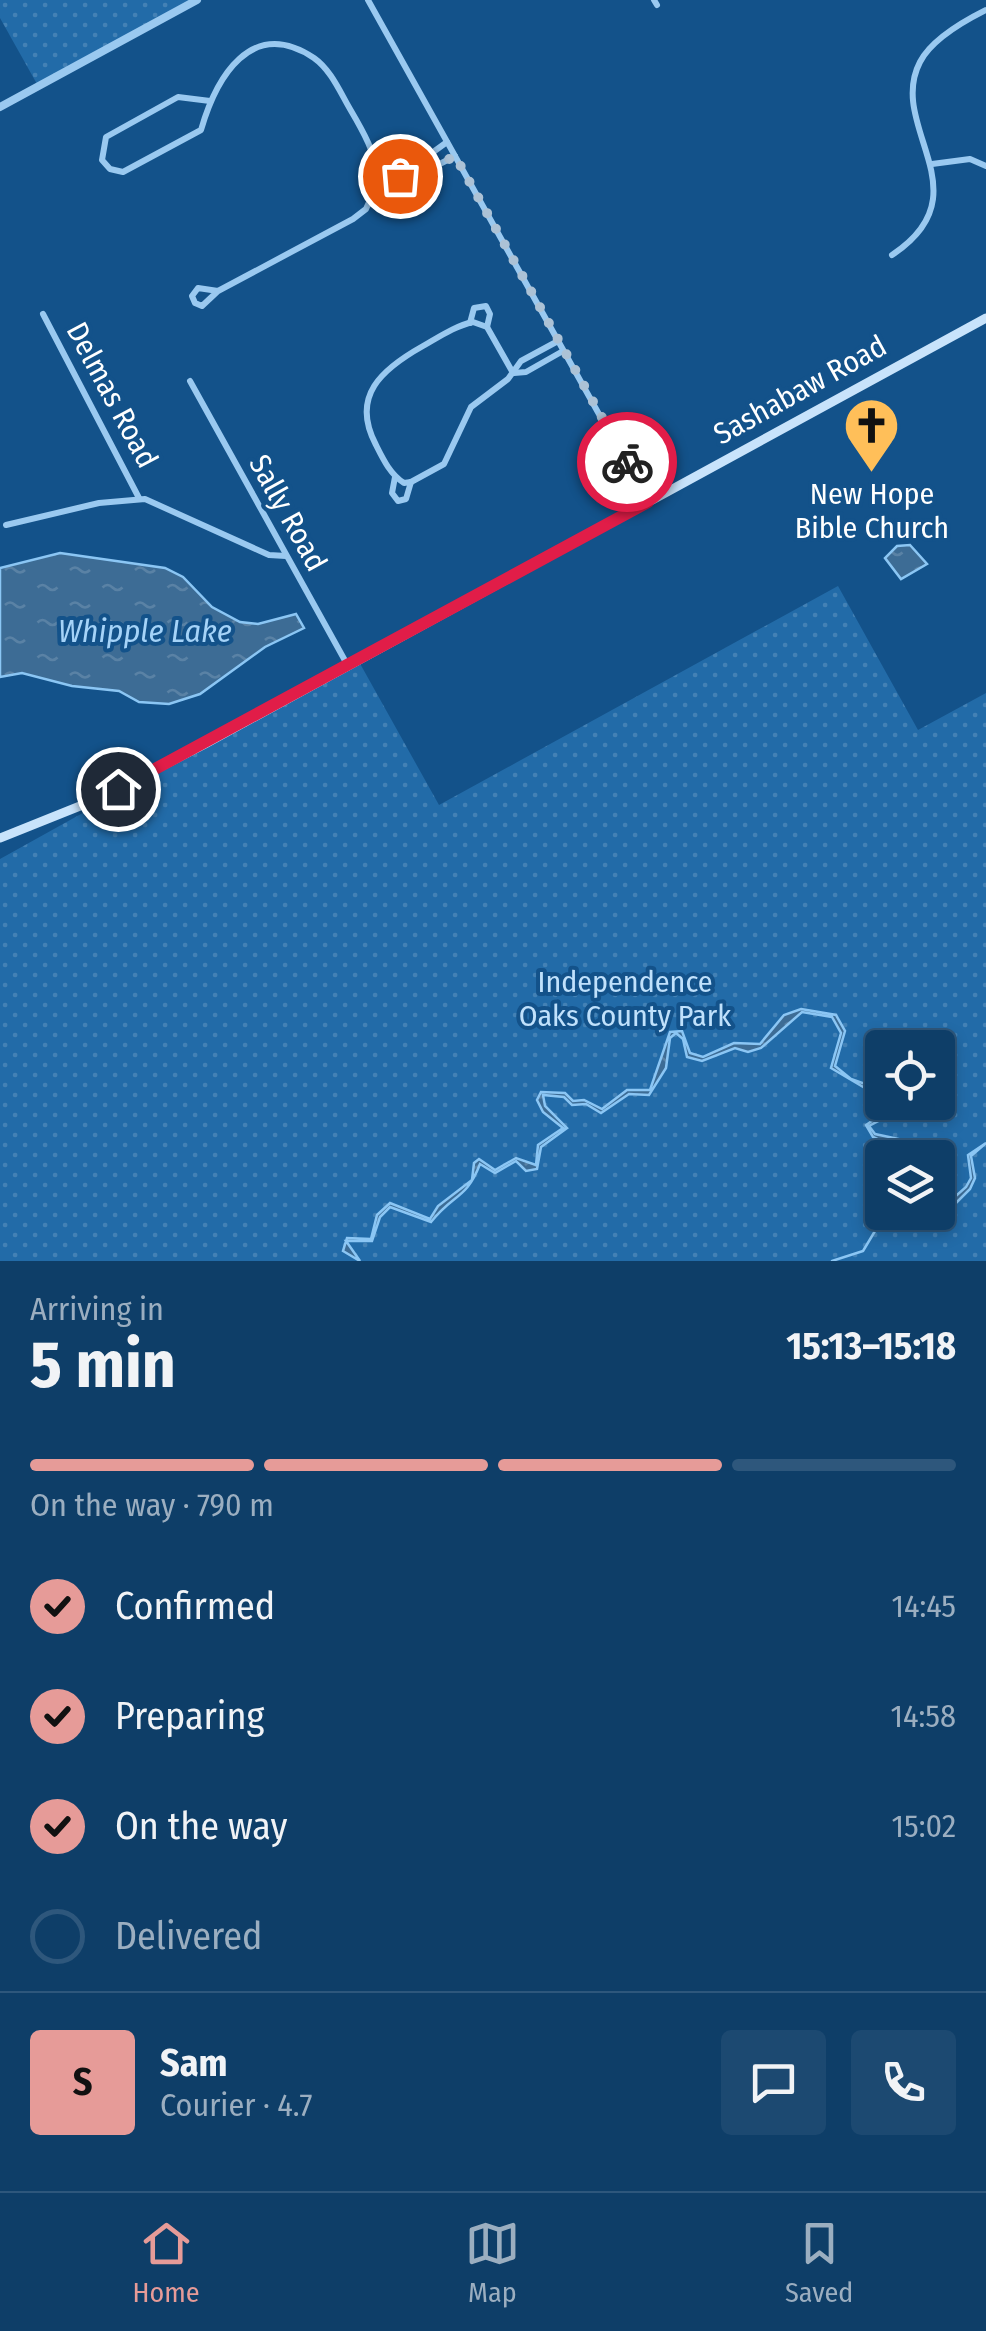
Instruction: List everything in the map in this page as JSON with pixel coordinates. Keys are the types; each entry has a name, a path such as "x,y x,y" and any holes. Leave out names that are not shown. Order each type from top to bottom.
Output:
{"main road":[{"name":"Sashabaw Road","path":"0,838 109,793 986,318"}],"street":[{"path":"0,107 197,0"},
{"path":"368,0 648,502"},
{"path":"892,255 916,240 934,218 938,190 914,85 918,64 932,47 986,10"},
{"path":"210,101 178,97 106,137 102,160 110,169 123,172 201,130 225,70 241,56 278,46 316,59 331,75 366,137 379,180 366,209 353,219 218,291"},
{"path":"400,176 447,142"},
{"path":"426,156 432,167"},
{"path":"379,180 412,178 455,156"},
{"path":"932,164 970,159 986,166"},
{"path":"470,323 474,308 486,306 490,314 487,327 513,373"},
{"name":"Delmas Road","path":"43,314 139,498"},
{"path":"487,327 470,323 404,356 377,376 370,389 367,426 395,477 392,493 398,500 406,498 412,482 444,464 471,407 521,362 558,341"},
{"path":"513,373 526,372 563,352"},
{"name":"Sally Road","path":"190,381 348,666"},
{"path":"395,477 412,482"},
{"path":"6,525 139,498 269,555 286,556"}],"green space":[{"path":"0,0 190,0 37,84 0,18"},
{"name":"Independence Oaks County Park","path":"838,586 918,730 986,693 986,1261 0,1261 0,859 358,660 439,805"}],"water":[{"path":"910,545 927,564 901,579 885,558 897,546"},
{"name":"Whipple Lake","path":"60,553 165,568 183,577 212,607 240,622 258,624 296,614 304,628 265,647 200,694 169,704 139,702 119,691 72,686 22,673 0,677 0,568"},
{"path":"801,1009 836,1015 845,1031 835,1066 865,1084 865,1088 831,1068 841,1033 832,1017 802,1012 761,1048 748,1052 735,1048 702,1061 687,1057 683,1039 676,1033 670,1038 666,1068 649,1095 629,1094 601,1113 586,1104 572,1105 564,1097 543,1095 545,1106 567,1128 541,1147 537,1169 526,1171 516,1161 495,1173 480,1164 475,1176 470,1184 431,1222 390,1207 380,1217 372,1241 346,1241 371,1239 377,1215 390,1203 430,1219 438,1206 472,1180 474,1163 479,1159 495,1170 516,1158 536,1165 538,1145 563,1128 543,1112 537,1100 541,1092 565,1093 573,1101 584,1100 602,1109 627,1090 650,1090 670,1032 682,1031 690,1053 703,1057 734,1043 760,1044 784,1015"},
{"path":"880,1120 869,1126 875,1134 900,1140 880,1140 866,1125"},
{"path":"986,1143 971,1156 975,1178 955,1204 955,1197 971,1178 968,1155"},
{"path":"346,1241 360,1261 343,1251"}],"waterway":[{"path":"832,1261 863,1251 878,1230"}],"way so far":[{"path":"400,176 412,178 455,156 627,462"}],"place":[{"name":"New Hope Bible Church","path":"872,475"}],"route":[{"path":"118,789 648,502 627,462"}]}
